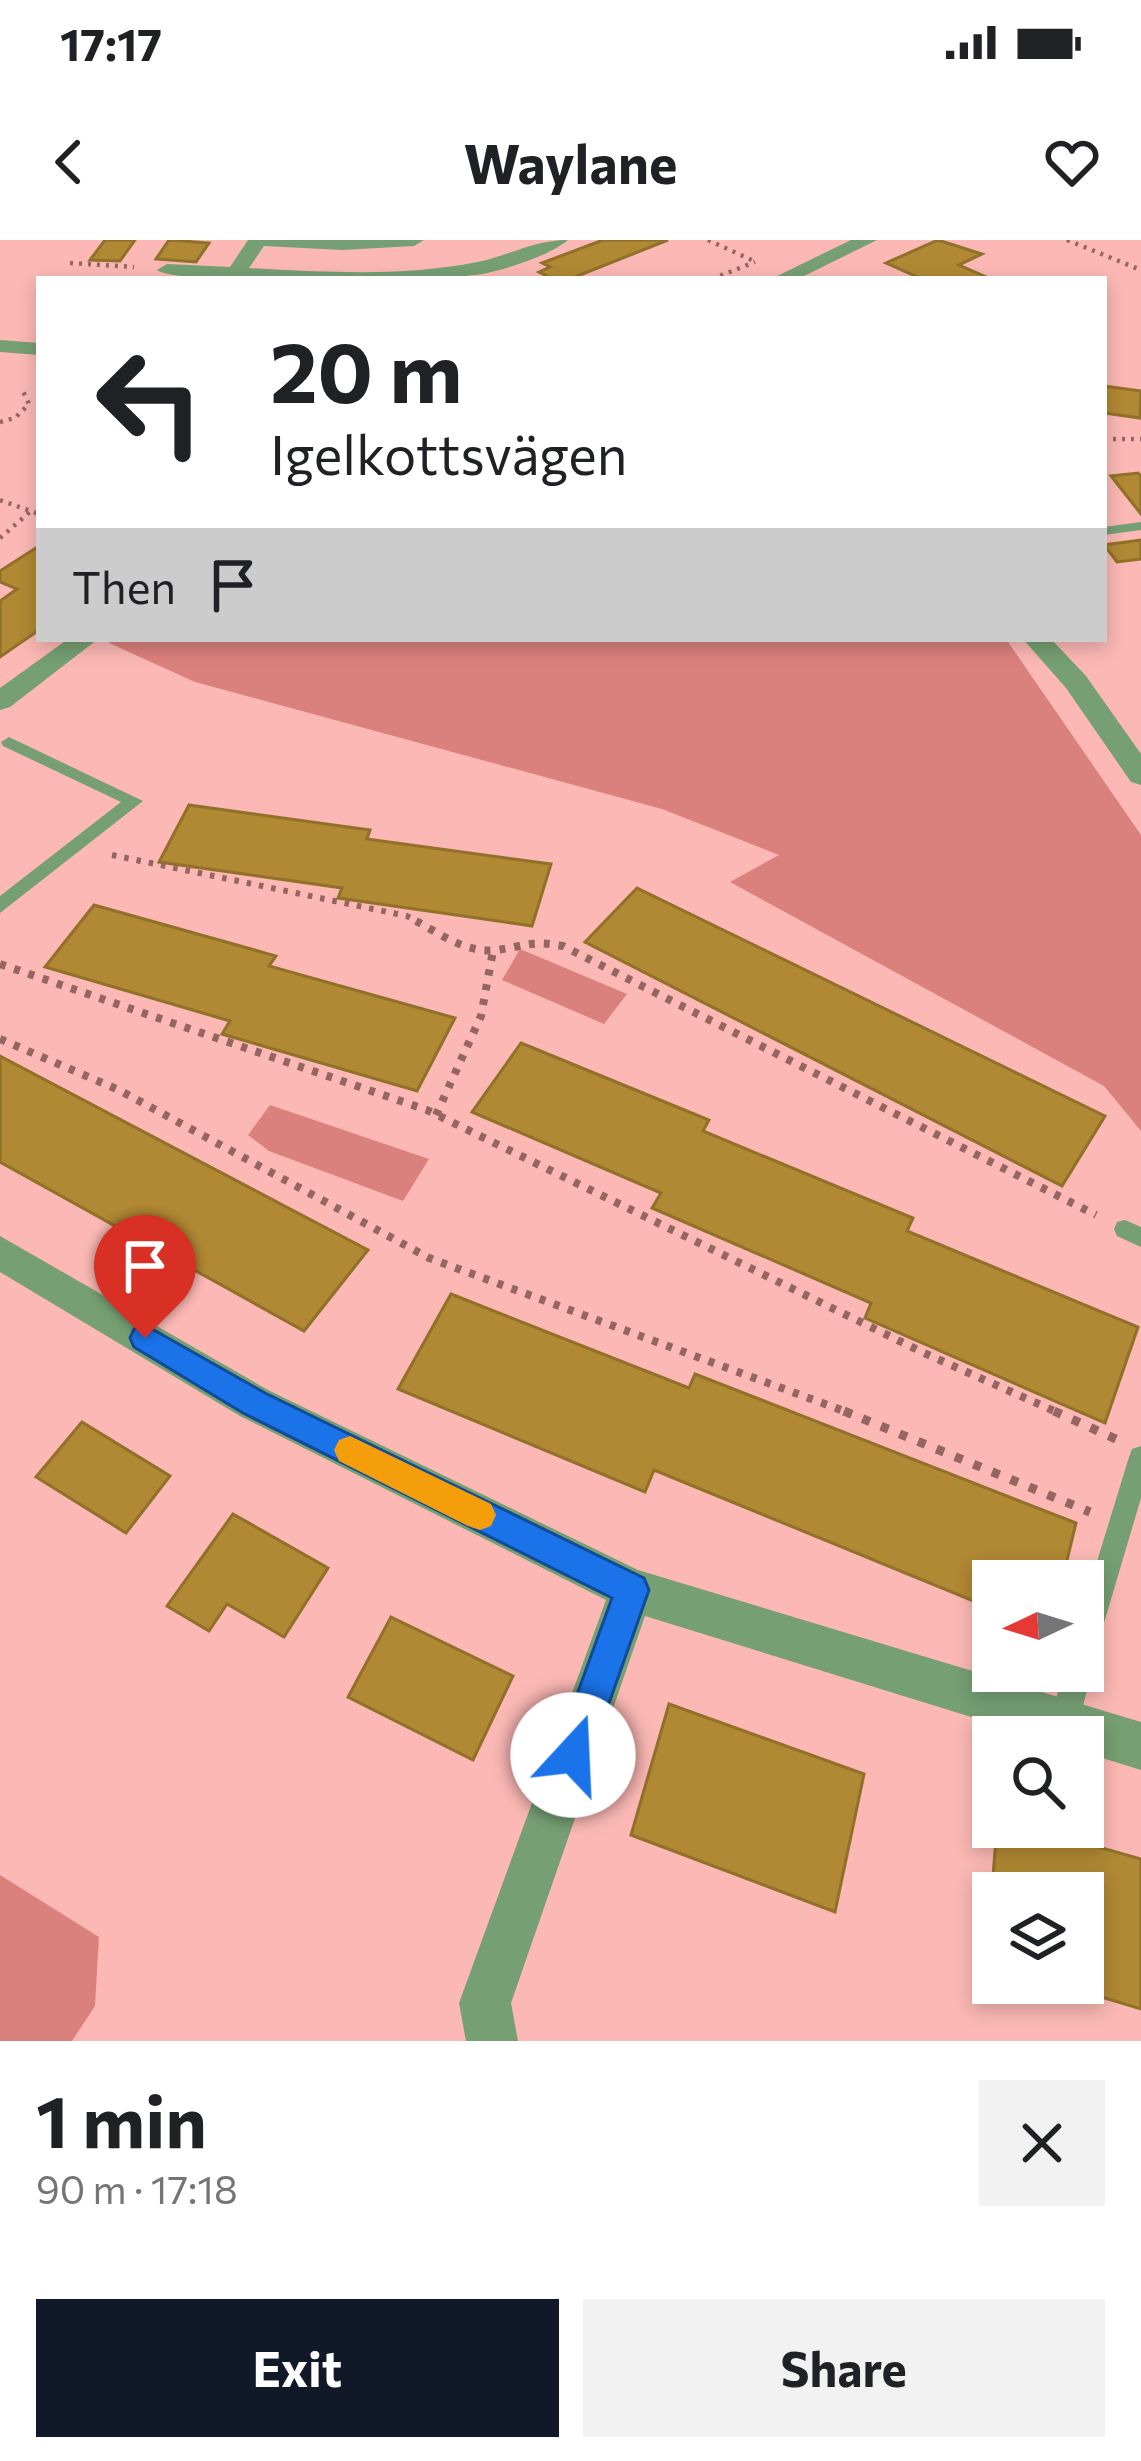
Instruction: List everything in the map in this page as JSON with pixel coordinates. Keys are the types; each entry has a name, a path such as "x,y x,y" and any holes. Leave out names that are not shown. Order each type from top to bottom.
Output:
{"street":[{"path":"236,273 258,240 363,244 417,240 422,272"},
{"path":"375,276 481,268 558,240"},
{"path":"788,276 867,240"},
{"path":"167,270 306,276"},
{"path":"0,346 36,349"},
{"path":"0,701 81,642"},
{"path":"1039,642 1076,682 1141,775"},
{"path":"0,1252 254,1403 632,1590 1040,1716"},
{"path":"492,2041 485,2003 632,1590"},
{"path":"1104,1735 1141,1746"}],"lane":[{"path":"1107,531 1141,526"},
{"path":"0,906 134,800 9,742"},
{"path":"1104,1577 1119,1525 1130,1449"}],"path":[{"path":"708,240 755,262"},
{"path":"1067,240 1141,270"},
{"path":"70,263 167,270"},
{"path":"0,422 24,411 29,404 23,392"},
{"path":"1107,439 1141,440"},
{"path":"0,500 35,513"},
{"path":"0,538 35,513"},
{"path":"75,847 406,916 464,946 493,951 533,940 563,946 1133,1234"},
{"path":"436,1115 477,1036 491,983 493,951"},
{"path":"0,964 132,1005 436,1115 1130,1449"},
{"path":"0,1039 119,1090 429,1258 922,1440 1119,1525"}],"shaded area":[{"path":"1008,642 1141,835 1141,1131 1104,1086 730,882 779,855 662,809 195,682 109,643"},
{"path":"520,949 627,994 604,1024 502,980"},
{"path":"270,1105 429,1159 403,1201 269,1151 248,1135"},
{"path":"0,1875 99,1937 95,2006 72,2041 0,2041"}],"building":[{"path":"105,240 135,240 120,261 90,260"},
{"path":"169,240 209,243 196,262 156,259"},
{"path":"603,240 668,240 578,276 547,276 539,272 550,267 542,263"},
{"path":"938,240 982,254 959,265 984,276 915,276 886,263"},
{"path":"1107,386 1141,391 1140,418 1107,413"},
{"path":"1111,476 1141,476 1141,514"},
{"path":"1141,540 1141,559 1117,562 1107,545"},
{"path":"36,548 36,632 0,657 0,601 17,589 0,582 0,571"},
{"path":"189,805 370,830 367,839 551,864 532,926 338,898 342,888 159,862"},
{"path":"637,888 1105,1116 1062,1186 585,942"},
{"path":"94,905 276,956 269,966 455,1018 417,1091 222,1034 230,1021 45,967"},
{"path":"521,1043 709,1120 703,1131 913,1218 907,1231 1138,1327 1105,1423 865,1318 871,1303 652,1208 661,1193 472,1112"},
{"path":"0,1056 368,1250 304,1331 0,1162"},
{"path":"451,1294 689,1388 695,1374 1076,1523 1067,1560 972,1560 972,1600 654,1470 645,1492 398,1389"},
{"path":"82,1422 170,1476 126,1533 36,1477"},
{"path":"233,1514 328,1568 284,1637 227,1604 209,1631 167,1606"},
{"path":"391,1617 513,1676 473,1760 348,1697"},
{"path":"669,1704 864,1774 835,1912 631,1835"},
{"path":"995,1848 1102,1848 1141,1859 1141,2009 1104,1998 1104,1872 993,1872"}],"slow traffic":[{"path":"350,1450 480,1515"}],"route":[{"path":"145,1338 254,1403 632,1590 573,1755"}]}
